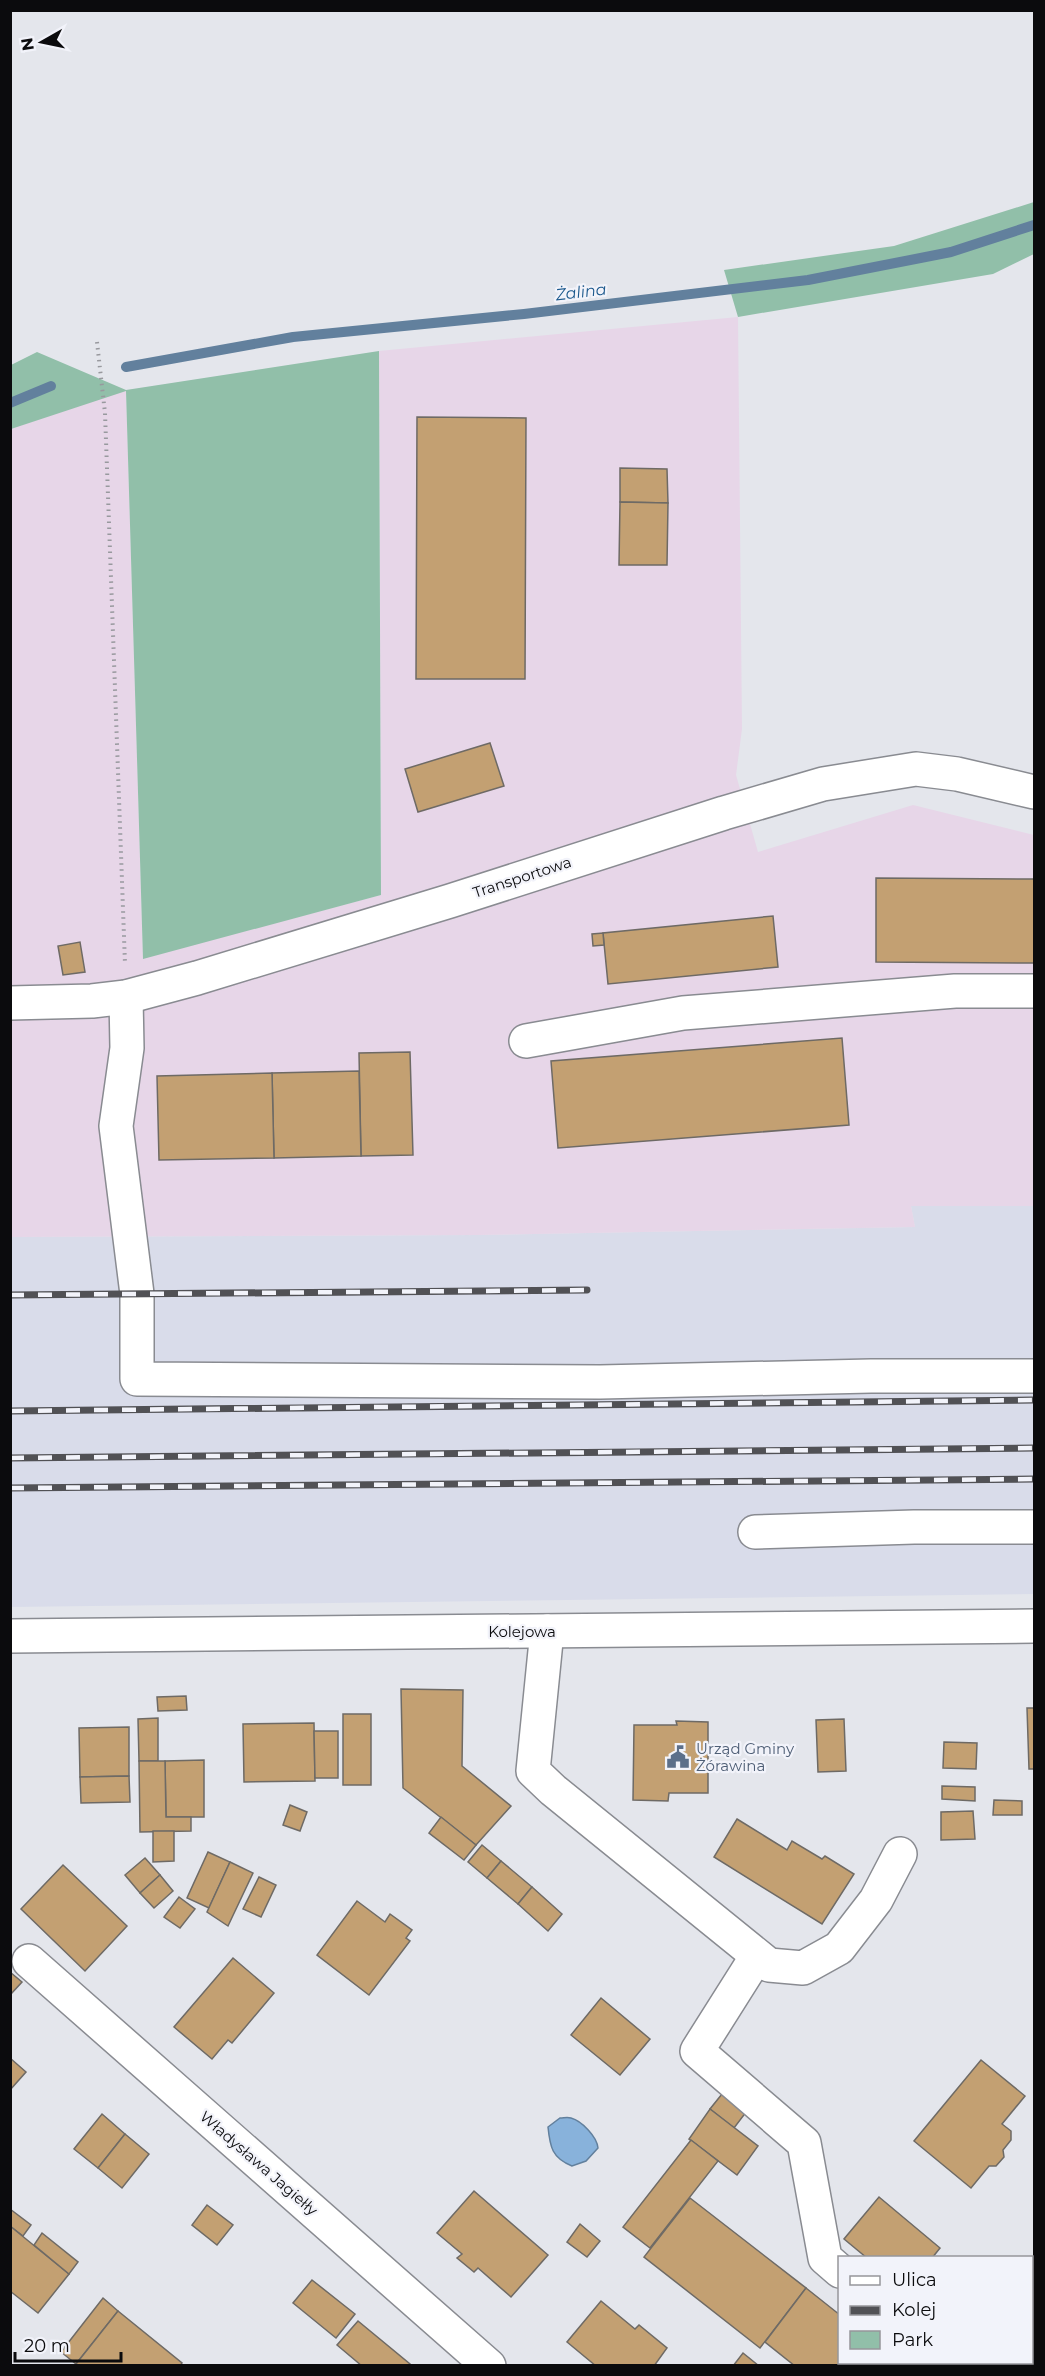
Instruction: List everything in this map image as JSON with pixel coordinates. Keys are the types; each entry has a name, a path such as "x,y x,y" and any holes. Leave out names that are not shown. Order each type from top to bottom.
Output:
{"street":[{"name":"Transportowa","path":"10,1004 92,1001 126,997 197,978 823,784 916,769 957,774 1035,792"},
{"path":"526,1041 683,1013 956,991 1035,991"},
{"path":"126,997 127,1048 117,1126 136,1294 138,1379 600,1382 872,1376 1035,1376"},
{"path":"755,1532 914,1527 1035,1527"},
{"name":"Kolejowa","path":"10,1636 1035,1626"},
{"path":"547,1631 532,1771 769,1965 803,1968 839,1948 876,1900 900,1854"},
{"path":"758,1956 697,2051 804,2143 825,2258 838,2269"},
{"name":"Władysława Jagiełły","path":"29,1961 489,2366"}],"path":[{"path":"97,342 105,413 126,997"}],"shaded area":[{"path":"738,317 742,729 736,775 758,852 913,805 1034,835 1034,1206 911,1206 915,1227 477,1235 11,1237 10,429 126,390 143,958 381,895 379,351"},
{"path":"911,1206 1034,1206 1034,1594 11,1607 10,1237 477,1235 915,1227"}],"green space":[{"path":"1034,202 1034,254 993,274 738,317 724,270 894,246"},
{"path":"379,351 381,895 143,959 126,391 11,429 11,365 37,352 126,390"}],"water":[{"path":"560,2118 575,2120 592,2134 598,2148 586,2161 572,2166 565,2163 553,2151 548,2127"}],"building":[{"path":"417,417 526,418 525,679 416,679"},
{"path":"620,468 667,469 668,503 620,502"},
{"path":"620,502 668,503 667,565 619,565"},
{"path":"490,743 504,786 418,812 405,769"},
{"path":"876,878 1034,879 1034,963 876,962"},
{"path":"773,916 778,967 608,984 603,933"},
{"path":"603,933 604,945 593,946 592,934"},
{"path":"80,942 85,972 63,975 58,946"},
{"path":"842,1038 849,1125 558,1148 551,1061"},
{"path":"410,1052 413,1155 361,1156 359,1053"},
{"path":"359,1071 361,1156 274,1158 272,1073"},
{"path":"272,1073 274,1158 159,1160 157,1076"},
{"path":"401,1689 463,1690 462,1766 511,1806 476,1845 403,1788"},
{"path":"186,1696 187,1710 158,1711 157,1697"},
{"path":"1027,1708 1034,1708 1034,1769 1029,1769"},
{"path":"343,1714 371,1714 371,1785 343,1785"},
{"path":"158,1718 158,1761 139,1761 138,1719"},
{"path":"844,1719 846,1771 818,1772 816,1720"},
{"path":"676,1721 708,1722 708,1793 669,1793 668,1801 633,1800 634,1725 677,1725"},
{"path":"314,1723 315,1781 244,1782 243,1724"},
{"path":"129,1727 129,1776 80,1777 79,1728"},
{"path":"314,1731 338,1731 338,1778 315,1778"},
{"path":"944,1742 977,1743 976,1769 943,1768"},
{"path":"204,1760 204,1817 166,1817 165,1761"},
{"path":"139,1761 165,1761 166,1817 191,1817 191,1831 140,1832"},
{"path":"129,1776 130,1802 81,1803 80,1777"},
{"path":"942,1786 975,1787 975,1801 942,1799"},
{"path":"994,1800 1022,1801 1022,1815 993,1815"},
{"path":"290,1805 307,1812 300,1831 283,1825"},
{"path":"973,1811 975,1839 941,1840 941,1812"},
{"path":"441,1817 476,1845 464,1860 429,1833"},
{"path":"737,1819 787,1850 792,1841 822,1859 825,1856 854,1874 822,1924 714,1857"},
{"path":"153,1831 174,1831 174,1861 153,1862"},
{"path":"482,1845 501,1861 487,1878 468,1862"},
{"path":"208,1852 230,1862 209,1908 187,1898"},
{"path":"145,1858 160,1875 140,1893 125,1875"},
{"path":"501,1861 532,1887 518,1904 487,1878"},
{"path":"230,1862 253,1873 228,1926 207,1912"},
{"path":"63,1865 127,1926 85,1971 21,1909"},
{"path":"160,1875 173,1891 154,1908 140,1893"},
{"path":"259,1877 276,1885 261,1917 243,1909"},
{"path":"532,1887 562,1914 548,1931 518,1904"},
{"path":"179,1897 195,1909 180,1928 164,1917"},
{"path":"357,1901 385,1922 390,1914 412,1930 406,1938 410,1941 369,1995 317,1955"},
{"path":"233,1958 274,1993 232,2043 228,2040 212,2059 174,2027"},
{"path":"10,1972 22,1982 10,1995"},
{"path":"601,1998 650,2039 620,2075 571,2035"},
{"path":"10,2058 26,2072 10,2090"},
{"path":"981,2060 1025,2096 1002,2124 1011,2131 1011,2140 1003,2150 1004,2157 996,2166 989,2166 971,2188 914,2141"},
{"path":"726,2089 750,2107 734,2128 710,2109"},
{"path":"710,2109 758,2146 737,2175 689,2139"},
{"path":"102,2114 125,2134 98,2168 74,2149"},
{"path":"125,2134 149,2154 122,2188 98,2168"},
{"path":"691,2140 718,2161 650,2248 623,2227"},
{"path":"474,2191 548,2255 511,2297 478,2268 474,2272 457,2258 462,2254 437,2233"},
{"path":"879,2197 940,2248 934,2256 865,2256 844,2239"},
{"path":"690,2198 806,2288 760,2348 644,2257"},
{"path":"207,2205 233,2225 217,2245 192,2225"},
{"path":"10,2209 31,2225 23,2236 10,2226"},
{"path":"580,2224 600,2241 587,2257 567,2242"},
{"path":"10,2226 69,2274 38,2313 10,2291"},
{"path":"42,2233 78,2262 69,2274 34,2245"},
{"path":"312,2280 355,2314 336,2338 293,2303"},
{"path":"806,2288 838,2313 838,2364 899,2364 898,2366 795,2366 765,2342"},
{"path":"103,2298 118,2311 76,2364 61,2352"},
{"path":"601,2301 635,2329 639,2325 667,2348 654,2366 596,2366 567,2342"},
{"path":"118,2311 182,2363 180,2366 78,2366 76,2364"},
{"path":"358,2321 410,2364 409,2366 362,2366 337,2345"},
{"path":"743,2353 759,2366 733,2366"}],"waterway":[{"name":"Żalina","path":"126,367 293,337 524,314 808,280 951,252 1034,225"},
{"name":"Żalina","path":"10,403 51,386"}],"railway":[{"path":"10,1295 587,1290"},
{"path":"10,1411 1034,1400"},
{"path":"10,1458 1034,1448"},
{"path":"10,1488 1034,1479"}],"place":[{"name":"Urząd Gminy Żórawina","path":"678,1757"}]}
